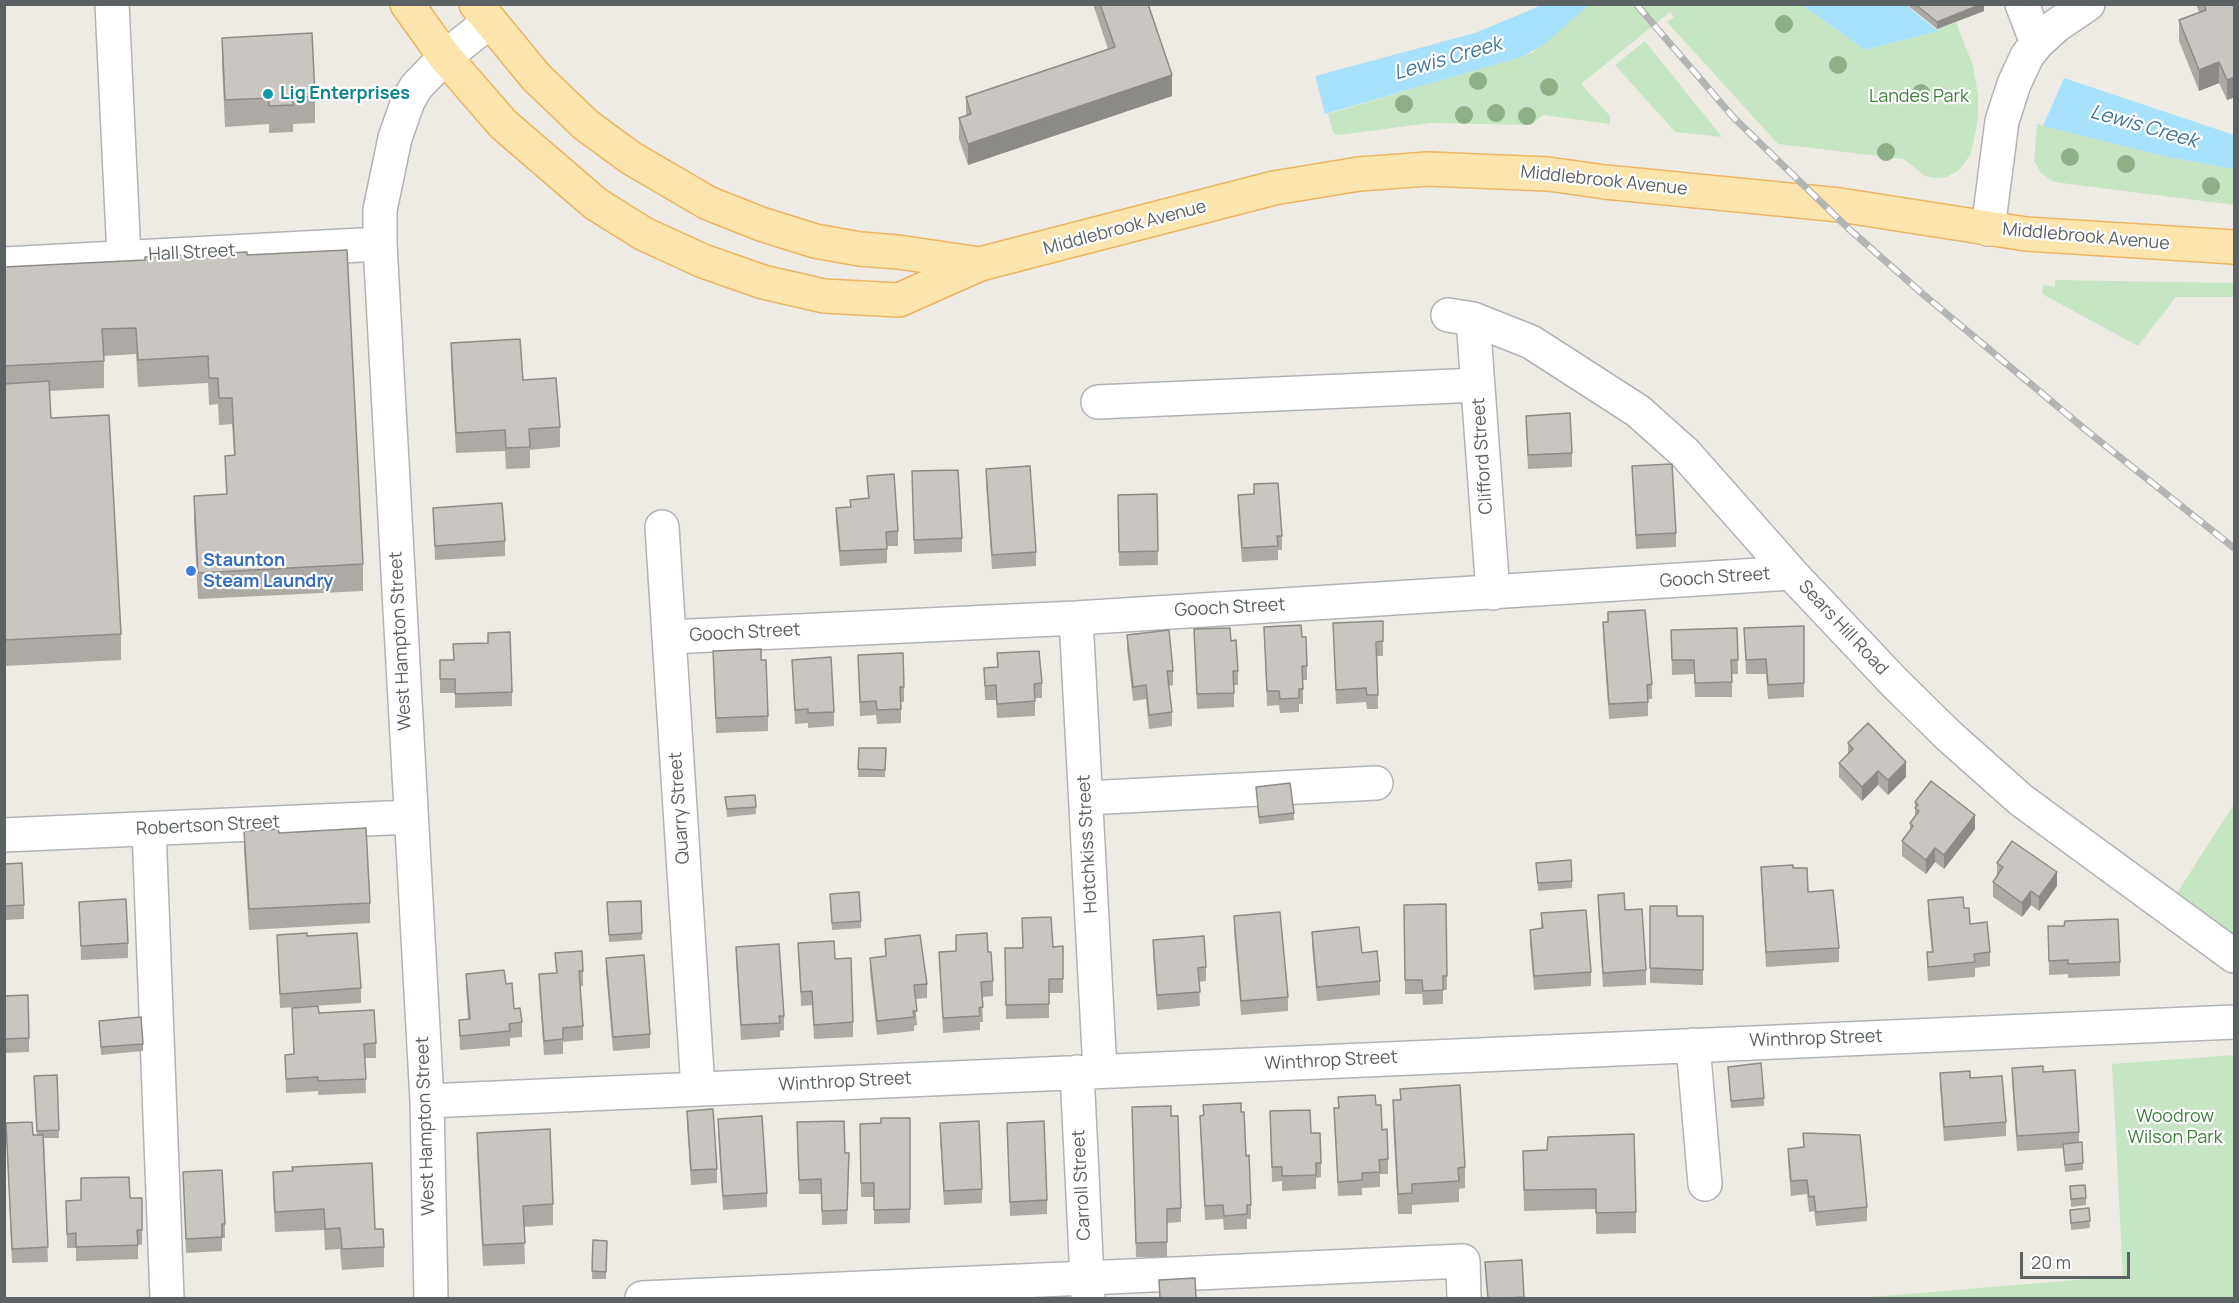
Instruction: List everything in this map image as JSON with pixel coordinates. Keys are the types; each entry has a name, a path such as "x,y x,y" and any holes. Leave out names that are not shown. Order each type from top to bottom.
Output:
{"main road":[{"name":"Middlebrook Avenue","path":"407,4 445,57 503,124 596,204 644,234 731,272 783,288 824,297 899,300 980,264 1311,180 1428,169 1548,174 1605,182 1840,205 1988,229 2129,242 2235,247"},
{"name":"Middlebrook Avenue","path":"483,13 546,88 608,143 708,203 781,231 815,241 980,264"}],"street":[{"path":"112,4 124,257"},
{"path":"2022,4 2037,43"},
{"path":"1988,229 2005,109 2022,65 2037,43 2057,25 2088,4"},
{"name":"West Hampton Street","path":"431,1299 428,1101 380,244 382,195 401,119 416,87 483,13"},
{"name":"Hall Street","path":"4,264 380,244"},
{"name":"Clifford Street","path":"1461,317 1477,385 1493,593"},
{"name":"Sears Hill Road","path":"1461,317 1531,342 1638,411 1685,453 1791,573 1894,683 2021,800 2235,956"},
{"path":"1098,402 1477,385"},
{"name":"Quarry Street","path":"662,527 698,1089"},
{"name":"Gooch Street","path":"669,637 1076,618 1791,573"},
{"name":"Hotchkiss Street","path":"1076,618 1086,798 1089,1072"},
{"path":"1086,798 1376,783"},
{"name":"Robertson Street","path":"4,836 411,817"},
{"path":"149,829 167,1299"},
{"name":"Winthrop Street","path":"428,1101 2235,1022"},
{"path":"1693,1045 1705,1184"},
{"name":"Carroll Street","path":"1087,1289 1089,1072"},
{"path":"642,1299 1087,1289 1463,1261 1464,1299"}],"green space":[{"name":"Landes Park","path":"1589,4 1802,5 1865,50 1938,31 1937,29 1956,22 1973,66 1978,95 1978,119 1971,154 1959,170 1946,177 1936,178 1925,176 1904,159 1778,144 1667,22 1674,17 1670,12 1581,84 1610,116 1610,124 1543,115 1531,125 1431,123 1338,135 1333,132 1328,114 1532,53"},
{"path":"1645,41 1722,137 1675,132 1615,65"},
{"path":"2037,124 2168,157 2234,169 2234,205 2054,182 2041,173 2034,161"},
{"path":"2055,280 2234,283 2234,297 2176,297 2138,346 2042,294 2043,285 2055,287"},
{"path":"2234,804 2234,937 2177,893"},
{"name":"Woodrow Wilson Park","path":"2234,1055 2234,1298 1860,1298 2123,1276 2112,1064"}],"water":[{"name":"Lewis Creek","path":"1542,5 1589,5 1544,44 1524,56 1325,114 1315,76 1475,33"},
{"path":"1802,5 1906,5 1938,31 1865,50"},
{"name":"Lewis Creek","path":"2064,78 2234,135 2234,169 2168,157 2043,126"}],"building":[{"path":"1100,4 1148,4 1172,75 968,144 959,118 971,114 966,97 1115,47"},
{"path":"1915,4 1982,4 1937,22"},
{"path":"2204,4 2235,4 2235,77 2227,80 2219,62 2199,70 2179,20 2206,10"},
{"path":"312,33 315,96 293,98 293,105 269,106 269,98 225,100 222,38"},
{"path":"347,250 363,564 198,573 194,496 227,494 225,456 235,455 232,398 219,398 218,378 209,378 208,356 138,360 136,328 102,329 104,361 4,366 4,267 145,260 145,257"},
{"path":"520,339 523,380 556,378 560,427 529,429 530,447 506,448 505,430 456,433 451,343"},
{"path":"49,381 51,418 109,415 121,634 4,640 4,384"},
{"path":"1570,413 1572,453 1528,455 1526,416"},
{"path":"1672,464 1676,533 1636,535 1632,466"},
{"path":"1030,466 1036,552 992,555 986,469"},
{"path":"958,470 962,538 914,540 912,471"},
{"path":"894,474 898,531 886,532 887,549 840,551 836,508 851,507 850,500 869,498 867,476"},
{"path":"1278,483 1282,536 1277,536 1278,546 1242,548 1238,495 1254,494 1254,484"},
{"path":"1157,494 1158,551 1119,552 1118,495"},
{"path":"502,503 505,541 435,546 433,508"},
{"path":"1645,610 1652,684 1647,685 1648,702 1609,704 1603,622 1608,622 1608,612"},
{"path":"1383,621 1383,641 1376,642 1378,695 1367,695 1366,688 1336,690 1333,623"},
{"path":"1301,625 1302,637 1306,637 1307,666 1302,666 1303,689 1299,689 1299,698 1280,699 1279,691 1267,691 1264,627"},
{"path":"1804,626 1804,683 1768,685 1766,659 1746,660 1744,628"},
{"path":"1230,628 1231,641 1236,640 1238,671 1233,671 1234,693 1197,694 1194,629"},
{"path":"1737,628 1738,660 1731,660 1732,682 1695,683 1694,660 1672,660 1671,630"},
{"path":"1169,630 1173,671 1167,671 1172,712 1149,715 1146,685 1133,687 1127,635"},
{"path":"510,632 512,692 455,694 455,679 440,679 440,660 454,660 453,644 488,643 488,633"},
{"path":"761,649 761,660 766,660 768,716 716,718 713,651"},
{"path":"1039,651 1042,683 1034,684 1035,701 997,704 996,685 985,686 984,668 998,667 997,653"},
{"path":"903,653 904,687 900,687 901,709 877,710 876,701 860,702 858,655"},
{"path":"831,657 834,712 808,713 808,709 795,710 792,660"},
{"path":"1868,723 1906,762 1888,780 1878,771 1862,787 1839,763 1853,749 1848,743"},
{"path":"859,748 886,748 885,770 858,769"},
{"path":"1931,781 1975,815 1944,855 1935,848 1926,860 1902,841 1913,826 1910,823 1919,811 1915,808 1918,805 1915,802"},
{"path":"1290,783 1294,813 1259,817 1256,787"},
{"path":"755,795 756,807 727,809 725,797"},
{"path":"366,828 370,903 249,909 244,831 278,829 279,833"},
{"path":"2012,841 2057,872 2039,897 2031,891 2022,903 1993,882 2003,867 1997,863"},
{"path":"1571,860 1572,881 1538,883 1536,863"},
{"path":"22,863 24,905 4,906 4,864"},
{"path":"1793,865 1793,868 1807,868 1808,892 1833,890 1839,948 1766,952 1761,867"},
{"path":"859,892 861,921 832,923 830,894"},
{"path":"1624,893 1625,910 1642,909 1646,970 1603,973 1598,895"},
{"path":"1963,897 1964,908 1969,908 1970,924 1987,922 1990,952 1974,954 1975,962 1928,967 1927,952 1933,952 1928,900"},
{"path":"126,899 128,943 81,946 79,902"},
{"path":"641,901 642,933 609,935 607,902"},
{"path":"1446,904 1447,976 1443,976 1443,990 1423,991 1422,980 1405,980 1404,905"},
{"path":"1650,906 1677,906 1677,916 1703,916 1703,970 1650,968"},
{"path":"1586,910 1591,972 1534,976 1530,930 1543,928 1541,913"},
{"path":"1280,912 1288,997 1241,1001 1234,916"},
{"path":"1051,917 1053,947 1063,946 1063,979 1049,979 1049,1004 1006,1005 1005,948 1023,948 1022,918"},
{"path":"2118,919 2120,962 2068,964 2068,960 2049,961 2048,926 2064,926 2065,921"},
{"path":"1359,927 1362,953 1377,951 1380,981 1317,987 1312,932"},
{"path":"307,933 307,936 357,933 361,988 280,994 277,935"},
{"path":"987,933 993,981 981,982 983,1007 979,1008 980,1016 943,1018 939,952 956,951 956,935"},
{"path":"920,935 927,984 914,985 917,1011 913,1011 914,1017 877,1021 870,958 886,956 885,939"},
{"path":"1204,936 1206,967 1198,968 1200,992 1157,995 1153,940"},
{"path":"834,941 835,959 851,958 853,1022 814,1025 812,991 801,992 798,943"},
{"path":"779,944 784,1016 779,1016 780,1023 741,1025 736,947"},
{"path":"582,951 583,971 579,971 583,1026 563,1028 563,1039 544,1041 539,974 557,973 555,953"},
{"path":"644,955 650,1034 613,1037 606,958"},
{"path":"504,970 506,984 512,983 514,1009 520,1008 522,1022 509,1024 510,1031 460,1036 459,1020 470,1019 466,974"},
{"path":"28,995 29,1038 4,1039 4,996"},
{"path":"318,1006 319,1013 374,1010 376,1043 364,1044 366,1079 318,1081 318,1077 286,1079 285,1055 294,1054 292,1008"},
{"path":"141,1017 143,1044 101,1047 99,1021"},
{"path":"1761,1063 1764,1098 1731,1101 1728,1067"},
{"path":"2043,1066 2043,1072 2075,1070 2079,1132 2017,1136 2012,1068"},
{"path":"1970,1071 1970,1078 2002,1076 2006,1122 1944,1127 1940,1073"},
{"path":"57,1075 59,1130 37,1131 34,1076"},
{"path":"1460,1085 1465,1167 1458,1168 1459,1181 1412,1184 1412,1193 1398,1194 1393,1100 1401,1100 1400,1089"},
{"path":"1375,1095 1376,1105 1381,1105 1382,1130 1387,1129 1388,1159 1379,1160 1380,1172 1362,1173 1362,1180 1338,1182 1334,1108 1339,1108 1338,1097"},
{"path":"1241,1103 1241,1112 1244,1112 1246,1156 1249,1155 1251,1205 1247,1205 1247,1214 1224,1216 1223,1205 1205,1206 1200,1116 1204,1115 1203,1105"},
{"path":"1171,1106 1171,1116 1178,1116 1181,1208 1167,1209 1167,1242 1136,1243 1132,1107"},
{"path":"713,1109 717,1169 691,1170 687,1111"},
{"path":"1310,1110 1311,1133 1320,1133 1321,1163 1316,1163 1316,1175 1282,1176 1282,1167 1272,1167 1270,1111"},
{"path":"762,1116 767,1193 723,1196 718,1119"},
{"path":"881,1118 910,1118 910,1209 874,1210 874,1183 861,1183 860,1124 881,1123"},
{"path":"844,1121 845,1153 849,1153 847,1210 822,1211 821,1179 799,1180 797,1122"},
{"path":"979,1121 982,1189 944,1191 940,1123"},
{"path":"1044,1121 1047,1200 1010,1202 1007,1123"},
{"path":"32,1122 33,1135 43,1135 48,1247 12,1249 6,1123"},
{"path":"550,1129 553,1204 523,1206 525,1243 483,1245 477,1133"},
{"path":"1803,1133 1860,1135 1867,1207 1816,1212 1814,1196 1809,1197 1807,1180 1791,1181 1788,1149 1804,1147"},
{"path":"1634,1134 1636,1212 1596,1213 1596,1189 1524,1190 1523,1151 1547,1150 1548,1137"},
{"path":"2082,1142 2083,1163 2065,1165 2063,1144"},
{"path":"372,1163 375,1229 383,1229 384,1247 342,1249 340,1228 325,1229 324,1209 275,1212 273,1172 293,1171 292,1167"},
{"path":"222,1170 225,1224 222,1224 222,1237 186,1239 183,1172"},
{"path":"129,1177 130,1198 142,1198 142,1230 137,1230 138,1245 76,1247 76,1233 67,1234 66,1201 81,1200 81,1178"},
{"path":"2085,1185 2086,1198 2071,1199 2070,1186"},
{"path":"2089,1208 2090,1221 2071,1223 2070,1210"},
{"path":"593,1240 607,1241 606,1272 592,1271"},
{"path":"1522,1260 1524,1297 1488,1299 1485,1262"},
{"path":"1195,1278 1196,1299 1160,1299 1159,1280"}],"railway":[{"path":"1636,4 1734,118 1849,229 2087,431 2234,548"}],"place":[{"name":"Lig Enterprises","path":"268,94"},
{"name":"Staunton Steam Laundry","path":"191,571"}]}
